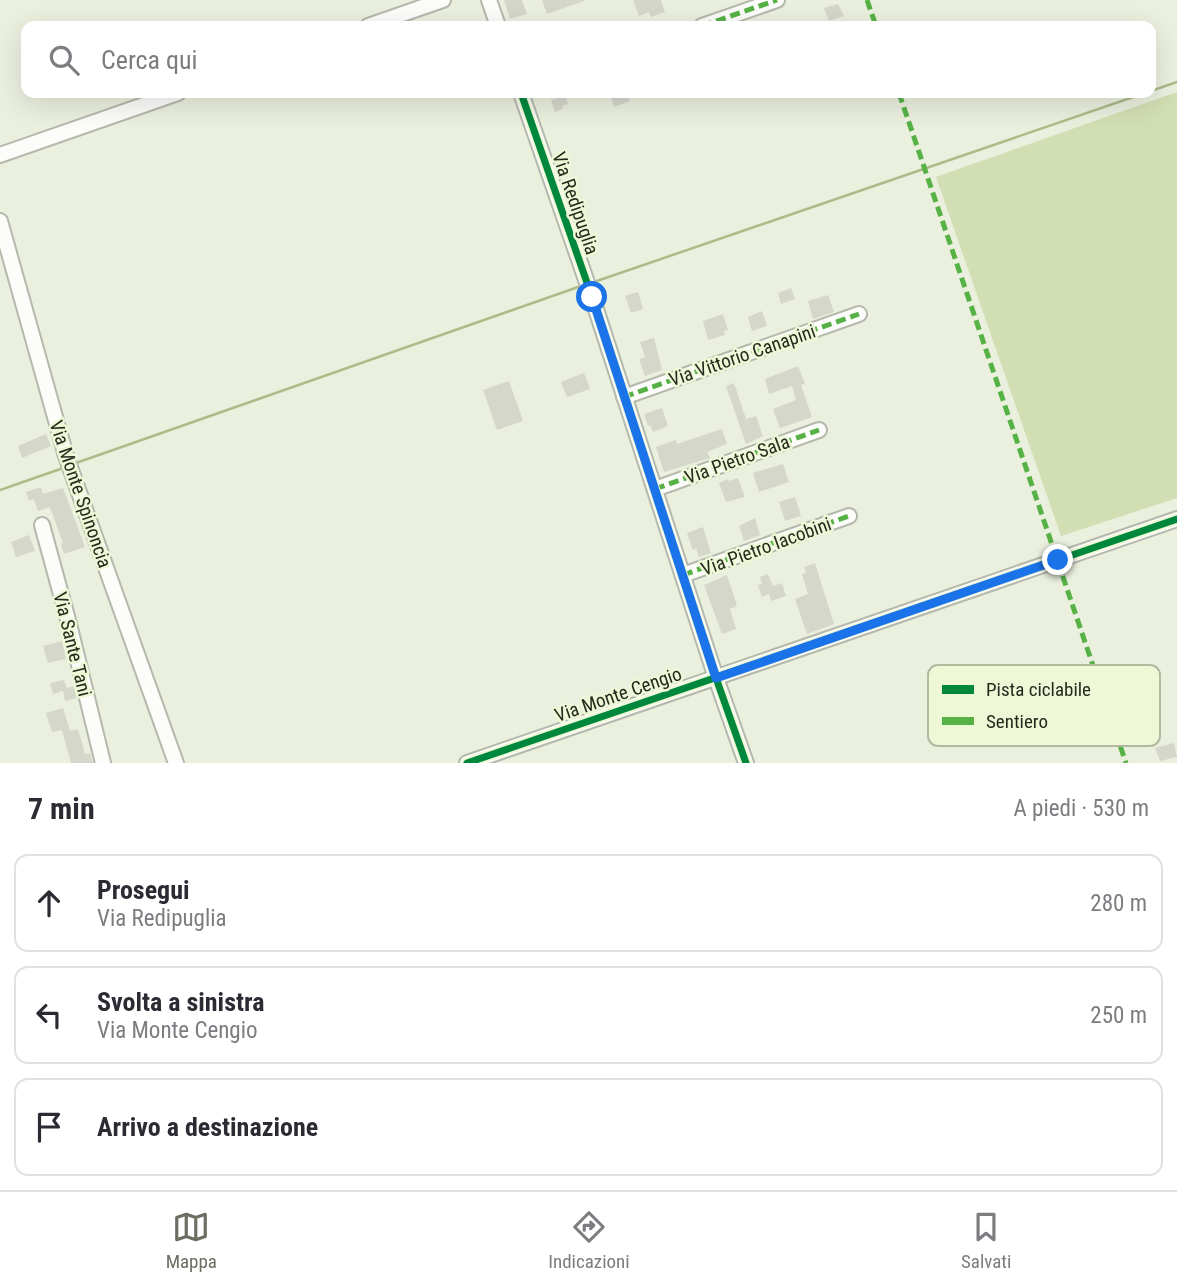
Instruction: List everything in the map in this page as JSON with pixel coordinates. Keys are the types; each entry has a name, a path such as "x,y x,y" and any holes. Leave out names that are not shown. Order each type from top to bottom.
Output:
{"street":[{"path":"382,21 443,0"},
{"path":"489,0 496,21"},
{"path":"716,21 777,0"},
{"path":"0,155 164,98"},
{"name":"Via Redipuglia","path":"523,98 592,297 746,763"},
{"name":"Via Monte Spinoncia","path":"0,221 66,456 176,763"},
{"name":"Via Vittorio Canapini","path":"624,397 859,314"},
{"name":"Via Pietro Sala","path":"655,489 819,430"},
{"name":"Via Pietro Iacobini","path":"682,575 849,516"},
{"name":"Via Monte Cengio","path":"467,763 1177,519"},
{"name":"Via Sante Tani","path":"42,525 103,763"}],"green space":[{"path":"1177,92 1177,498 1061,536 936,177"}],"building":[{"path":"504,0 522,0 527,14 510,19"},
{"path":"542,0 584,0 584,1 547,14"},
{"path":"633,0 661,0 665,12 651,17 649,12 639,16"},
{"path":"838,4 844,16 829,21 824,8"},
{"path":"566,98 568,104 555,112 551,100"},
{"path":"611,98 629,98 630,101 614,107"},
{"path":"791,288 795,299 781,304 778,293"},
{"path":"638,292 643,309 631,313 625,296"},
{"path":"828,295 834,312 813,319 808,301"},
{"path":"762,311 767,326 752,331 748,317"},
{"path":"723,314 728,330 724,331 725,335 708,340 703,321"},
{"path":"654,338 662,370 645,376 639,359 645,357 640,342"},
{"path":"798,366 805,384 801,385 812,417 780,428 773,409 796,400 792,386 769,394 765,379"},
{"path":"584,373 590,389 567,397 561,382"},
{"path":"509,381 523,421 497,430 483,390"},
{"path":"734,383 746,419 756,416 763,436 746,444 726,386"},
{"path":"662,408 668,426 653,432 644,414"},
{"path":"722,429 727,444 707,452 710,458 664,472 656,447 676,440 677,444"},
{"path":"46,434 51,446 22,458 18,446"},
{"path":"783,464 789,482 759,492 753,473"},
{"path":"738,478 745,497 726,502 719,483"},
{"path":"41,487 43,494 63,488 85,547 64,554 63,543 50,507 38,511 34,499 29,501 26,492"},
{"path":"795,497 801,516 785,521 779,502"},
{"path":"755,518 760,535 744,541 739,526"},
{"path":"703,527 711,553 699,557 696,548 693,550 687,533"},
{"path":"29,535 35,551 16,557 11,542"},
{"path":"815,563 834,624 807,634 795,599 808,594 802,574 806,573 804,567"},
{"path":"768,574 773,586 782,583 786,596 771,601 769,594 762,597 758,585 762,584 760,577"},
{"path":"727,575 737,606 730,609 736,629 722,634 704,585"},
{"path":"62,641 66,659 48,663 43,646"},
{"path":"64,680 67,688 74,686 77,698 65,701 63,691 53,694 50,683"},
{"path":"63,708 70,731 78,729 85,754 90,753 93,763 71,763 62,730 52,732 46,713"},
{"path":"1174,743 1177,757 1160,761 1155,748"}],"waterway":[{"path":"1156,89 1177,82"},
{"path":"591,283 1130,98"},
{"path":"76,463 581,286"},
{"path":"0,490 66,467"}],"marked path":[{"path":"716,21 777,0"},
{"path":"867,0 874,21"},
{"path":"901,98 1093,665"},
{"path":"624,397 859,314"},
{"path":"655,489 819,430"},
{"path":"683,575 849,516"},
{"path":"1120,746 1126,763"}],"cycle path":[{"path":"523,98 592,297 746,763"},
{"path":"467,763 1177,519"}],"route":[{"path":"592,297 716,678 1058,560"}]}
